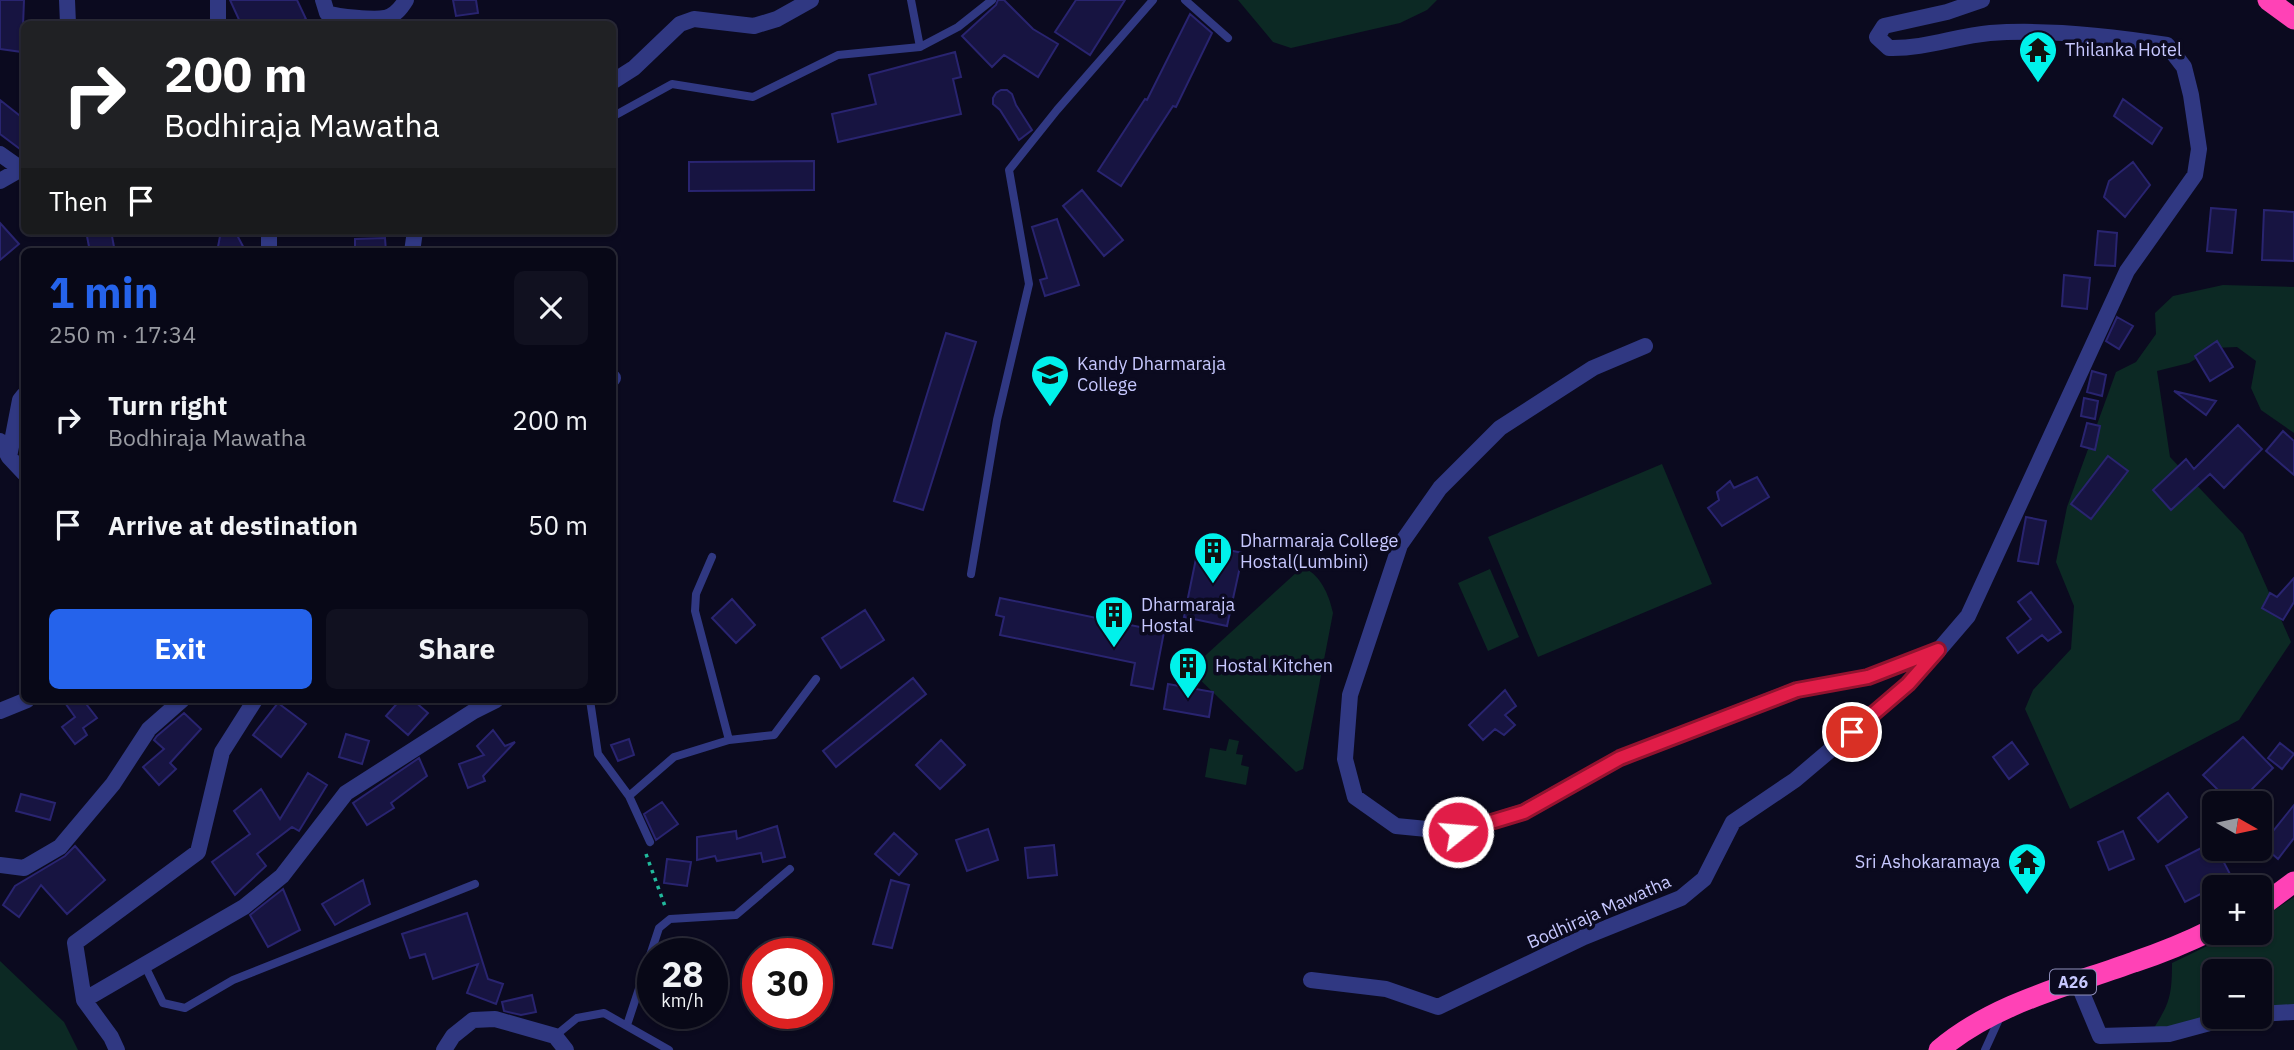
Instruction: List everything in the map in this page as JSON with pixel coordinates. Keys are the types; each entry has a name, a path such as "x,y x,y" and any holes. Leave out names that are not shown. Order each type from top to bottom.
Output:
{"highway":[{"path":"2268,0 2294,19"},
{"path":"2272,898 2294,882"},
{"name":"A26","path":"1939,1050 1963,1032 2002,1011 2077,981 2136,962 2202,934"}],"street":[{"path":"67,0 68,21"},
{"path":"218,0 218,21"},
{"path":"324,0 327,13 336,16 386,18 398,12 406,0"},
{"path":"616,79 634,68 680,24 694,19 754,26 777,19 811,0"},
{"name":"Bodhiraja Mawatha","path":"1311,980 1386,989 1438,1007 1584,937 1681,898 1704,879 1733,821 1795,780 1908,684 1968,616 2127,271 2195,175 2199,149 2184,67 2167,45 2053,34 1989,33 1911,48 1889,48 1877,37 1884,26 1947,12 1982,0"},
{"path":"0,154 21,169"},
{"path":"0,181 21,171"},
{"path":"1645,346 1593,368 1500,428 1440,488 1400,545 1350,695 1345,760 1355,797 1396,826 1458,832 1524,812 1620,758 1797,690 1868,677 1938,650"},
{"path":"9,457 21,399"},
{"path":"0,442 21,471"},
{"path":"0,710 21,702"},
{"path":"0,865 24,868 60,847 113,784 149,729 179,703"},
{"path":"117,1050 111,1037 84,1000 75,943 198,852 222,752 253,703"},
{"path":"84,1000 244,907 282,876 346,793 474,710 489,703"},
{"path":"2077,981 2100,1037 2169,1034 2202,1025"},
{"path":"2272,1013 2294,1012"},
{"path":"444,1050 453,1036 473,1020 495,1019 555,1036 566,1050"}],"lane":[{"path":"911,0 920,47"},
{"path":"616,115 672,84 753,97 838,55 920,47 958,27 992,0"},
{"path":"971,574 997,420 1029,284 1009,170 1057,110 1153,0"},
{"path":"1185,0 1228,38"},
{"path":"712,557 695,594 695,611 729,740"},
{"path":"629,796 674,757 729,740 774,735 816,679"},
{"path":"590,703 598,754 629,796 646,843"},
{"path":"627,1025 659,928 670,919 736,915 790,869"},
{"path":"145,965 163,1003 185,1008 233,980 475,884"},
{"path":"1985,1050 2002,1011"},
{"path":"555,1036 578,1018 604,1013 669,1050"}],"path":[{"path":"646,843 670,919"}],"green space":[{"path":"1238,0 1437,0 1427,10 1400,23 1291,48 1273,42"},
{"path":"2223,285 2294,287 2294,433 2261,410 2251,388 2256,361 2237,347 2214,348 2189,363 2157,371 2170,457 2243,534 2291,642 2239,720 2070,809 2025,709 2033,690 2071,649 2074,606 2056,562 2067,507 2116,372 2136,362 2156,334 2155,313 2173,296"},
{"path":"1662,464 1712,584 1538,657 1488,537"},
{"path":"1490,569 1519,637 1488,651 1458,583"},
{"path":"1308,570 1325,589 1333,613 1303,769 1296,772 1194,674 1196,664 1297,572"},
{"path":"1229,739 1239,741 1236,754 1243,755 1241,765 1249,767 1246,785 1205,777 1210,748 1226,751"},
{"path":"2294,897 2294,1012 2272,1013 2272,959 2202,959 2202,1020 2150,1034 2168,1001 2172,963 2209,945 2272,945 2272,911"},
{"path":"0,961 64,1022 78,1050 0,1050"}],"building":[{"path":"0,0 24,0 21,52 0,49"},
{"path":"230,0 297,0 306,19 301,21 240,21"},
{"path":"453,0 476,0 478,13 456,16"},
{"path":"998,0 1004,0 1033,29 1058,44 1038,77 1004,55 992,67 962,36 996,5"},
{"path":"1076,0 1125,0 1090,55 1055,32"},
{"path":"1190,14 1212,33 1176,107 1173,106 1121,186 1098,171 1145,99 1147,100"},
{"path":"955,52 961,77 953,79 961,114 838,142 832,114 876,104 869,75"},
{"path":"1001,90 1012,94 1032,130 1019,140 1000,110 993,104 993,98"},
{"path":"2123,99 2162,128 2152,144 2114,116"},
{"path":"0,100 21,117 21,150 0,134"},
{"path":"814,161 814,190 689,191 689,162"},
{"path":"2133,162 2150,185 2125,217 2104,197 2109,181"},
{"path":"1082,190 1123,240 1104,256 1063,206"},
{"path":"2211,208 2236,210 2232,253 2207,251"},
{"path":"2264,210 2294,212 2294,261 2262,260"},
{"path":"1057,219 1079,285 1045,296 1040,280 1047,278 1032,227"},
{"path":"0,223 19,244 0,260"},
{"path":"2098,231 2117,233 2115,266 2095,265"},
{"path":"87,235 112,235 114,248 89,248"},
{"path":"220,235 237,235 244,248 218,248"},
{"path":"385,238 386,248 355,248 355,239"},
{"path":"2064,275 2090,278 2087,309 2062,306"},
{"path":"2117,317 2133,326 2119,349 2106,341"},
{"path":"946,333 976,342 923,510 894,501"},
{"path":"2217,341 2233,367 2210,381 2195,356"},
{"path":"2092,371 2106,375 2102,396 2087,392"},
{"path":"2174,391 2216,401 2206,415"},
{"path":"2084,398 2098,401 2095,419 2081,416"},
{"path":"2087,423 2100,426 2095,450 2081,446"},
{"path":"2238,425 2262,449 2224,488 2210,474 2171,510 2153,490 2186,459 2194,469"},
{"path":"2283,431 2294,441 2294,475 2266,451"},
{"path":"2108,456 2128,471 2091,519 2071,504"},
{"path":"1757,477 1769,497 1722,526 1708,508 1719,500 1717,492 1730,481 1734,488"},
{"path":"2026,517 2046,521 2038,564 2018,561"},
{"name":"Dharmaraja College Hostal(Lumbini)","path":"1199,544 1243,553 1227,626 1184,617"},
{"path":"2294,578 2294,602 2283,620 2262,608 2270,593 2277,597"},
{"path":"2031,592 2061,632 2048,641 2042,635 2018,653 2007,638 2031,619 2018,602"},
{"name":"Dharmaraja Hostal","path":"1000,598 1164,632 1153,689 1131,685 1135,663 1000,635 1004,617 996,615"},
{"path":"732,599 755,625 736,643 712,618"},
{"path":"865,610 884,640 841,668 822,638"},
{"path":"913,678 926,694 836,767 823,751"},
{"name":"Hostal Kitchen","path":"1168,684 1213,692 1209,717 1164,709"},
{"path":"1505,690 1516,706 1505,715 1515,725 1504,735 1495,729 1483,740 1469,725"},
{"path":"65,703 85,703 97,718 83,728 87,735 75,744 62,727 75,717"},
{"path":"278,703 306,724 281,757 253,735"},
{"path":"397,703 416,703 428,713 408,735 386,716"},
{"path":"184,713 201,729 170,763 176,769 159,785 143,767 164,749 154,740 157,736"},
{"path":"493,730 505,746 515,742 483,776 485,781 468,788 459,764 484,755 477,746"},
{"path":"346,734 369,741 362,764 339,757"},
{"path":"2243,737 2273,768 2250,791 2219,791 2203,775"},
{"path":"629,739 634,755 618,761 611,745"},
{"path":"941,740 965,765 940,789 916,765"},
{"path":"2012,742 2028,764 2009,779 1993,757"},
{"path":"2280,743 2294,754 2282,769 2268,758"},
{"path":"419,758 427,776 391,803 394,808 367,825 353,803"},
{"path":"308,773 327,785 299,831 292,827 257,854 266,866 235,895 212,862 250,834 234,811 261,789 280,819"},
{"path":"2168,793 2187,817 2158,842 2138,818"},
{"path":"21,794 55,803 50,820 16,811"},
{"path":"662,802 678,824 656,840 644,814"},
{"path":"2294,805 2294,838 2278,859 2272,854 2272,832"},
{"path":"777,826 785,857 763,862 761,853 717,861 715,856 697,860 697,837 736,831 737,839"},
{"path":"988,829 998,860 967,871 956,840"},
{"path":"2123,831 2134,859 2109,870 2098,842"},
{"path":"894,833 917,854 899,875 875,854"},
{"path":"1054,845 1057,875 1028,878 1025,848"},
{"path":"75,846 105,880 67,914 41,885 19,917 3,905 15,886 65,856"},
{"path":"2202,848 2202,861 2223,861 2230,875 2202,875 2202,893 2185,902 2166,866"},
{"path":"667,859 691,862 687,886 664,883"},
{"path":"363,880 370,904 335,925 322,904"},
{"path":"891,880 909,885 892,948 873,944"},
{"path":"283,889 300,930 268,947 250,915"},
{"path":"467,913 488,979 503,984 496,1004 467,993 478,964 433,979 425,954 410,958 402,934"},
{"path":"532,995 536,1012 521,1015 504,1011 502,1002"}],"place":[{"name":"Thilanka Hotel","path":"2038,84"},
{"name":"Kandy Dharmaraja College","path":"1050,408"},
{"name":"Dharmaraja College Hostal(Lumbini)","path":"1213,585"},
{"name":"Dharmaraja Hostal","path":"1114,649"},
{"name":"Hostal Kitchen","path":"1188,700"},
{"name":"Sri Ashokaramaya","path":"2027,896"}],"route":[{"path":"1458,832 1524,812 1620,758 1797,690 1868,677 1938,650 1908,684 1852,732"}]}
